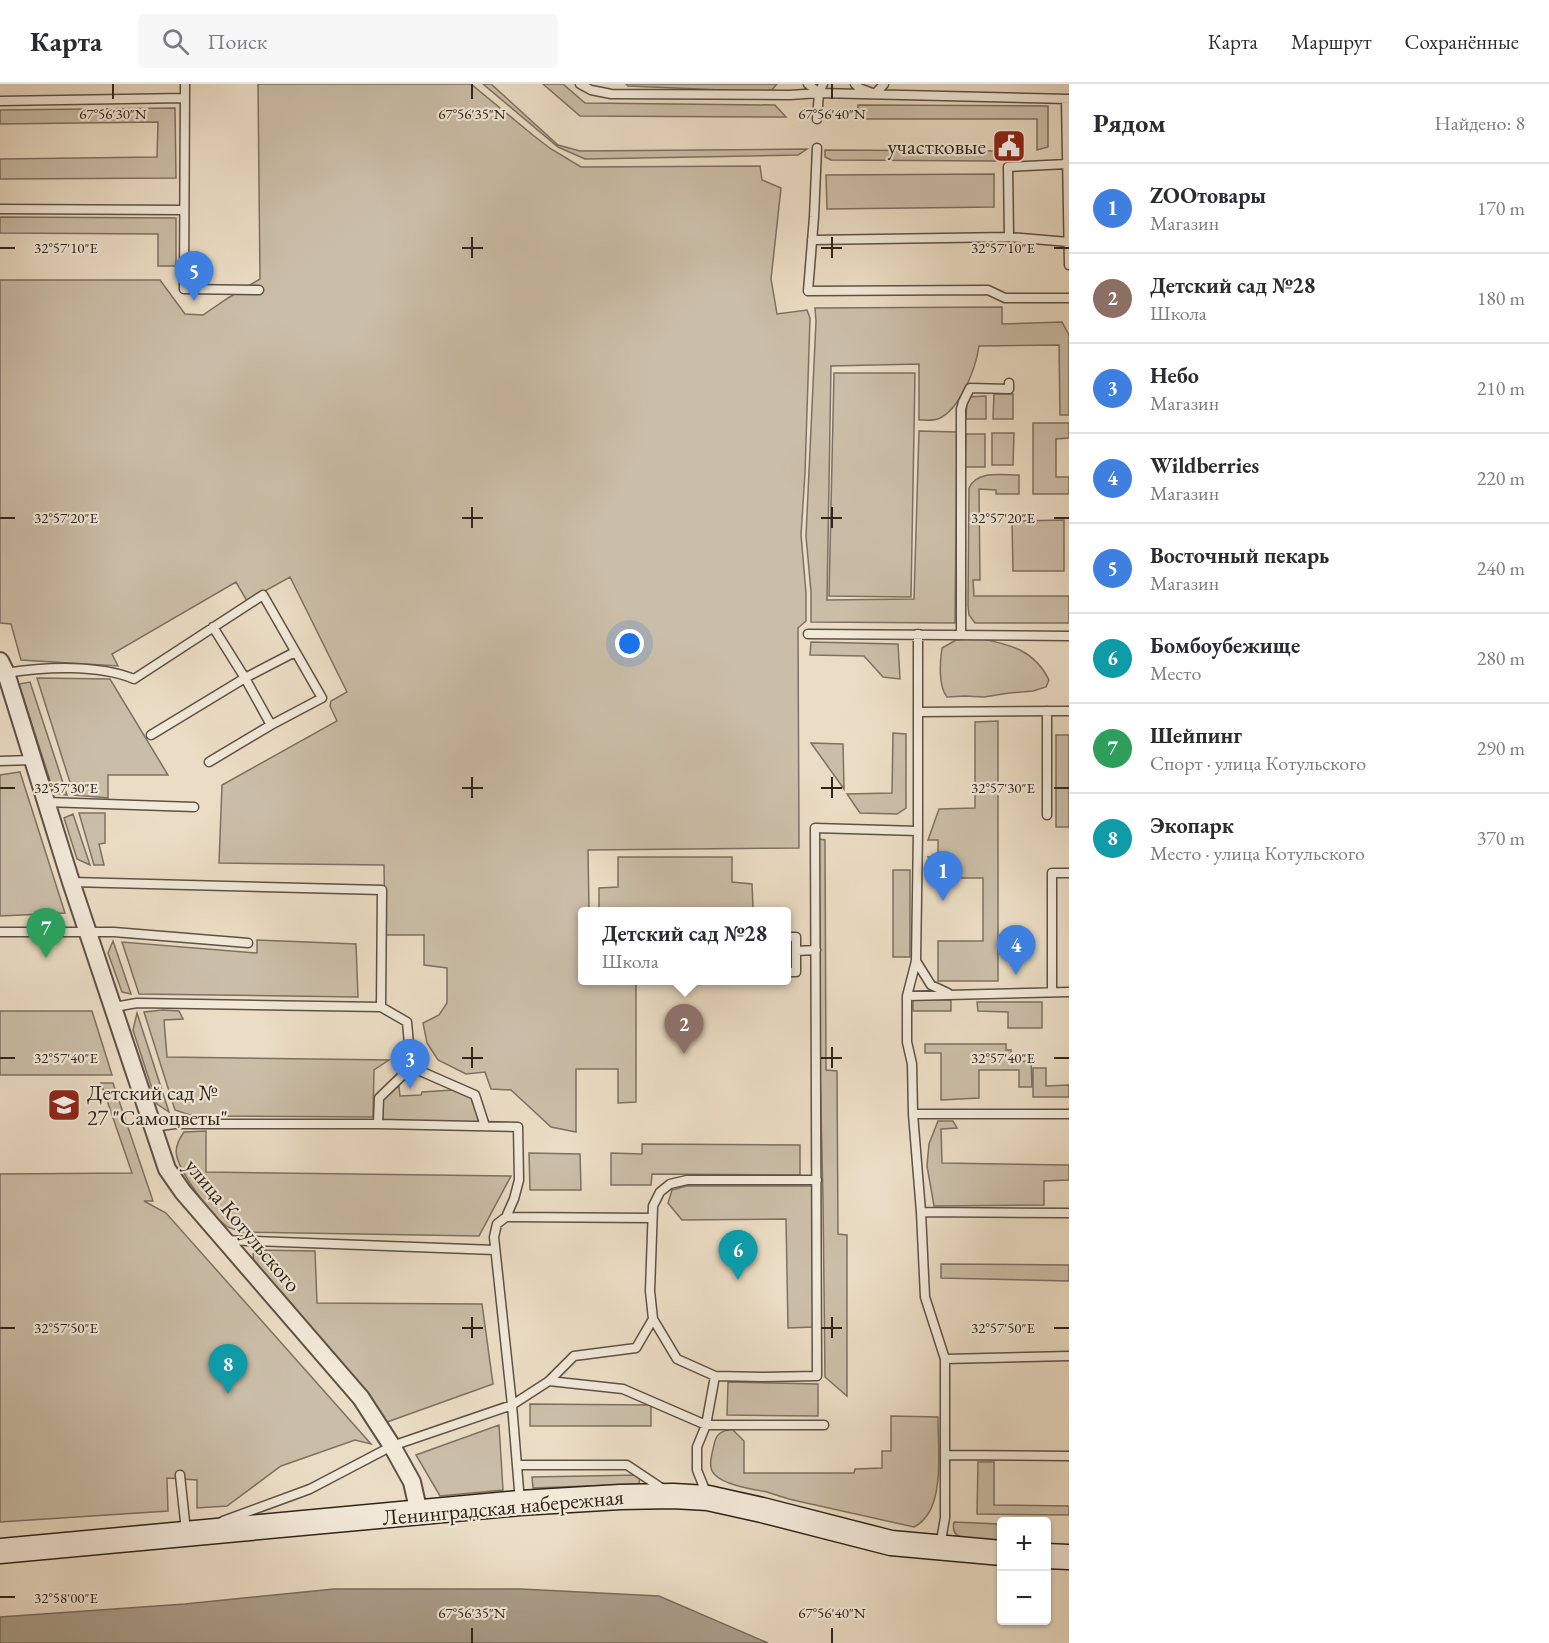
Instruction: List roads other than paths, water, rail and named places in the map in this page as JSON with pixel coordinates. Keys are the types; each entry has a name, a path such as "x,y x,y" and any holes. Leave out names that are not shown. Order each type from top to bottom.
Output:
{"main road":[{"name":"Ленинградская набережная","path":"0,1551 520,1503 673,1496 708,1498 891,1543 997,1553"},
{"path":"1051,1556 1069,1557"}],"street":[{"name":"улица Котульского","path":"3,667 71,882 167,1169 183,1192 361,1398 412,1482 419,1513"}],"lane":[{"path":"185,84 184,288 259,290"},
{"path":"580,84 591,90 611,94 790,95 819,93 1068,99 1069,265"},
{"path":"808,84 819,93"},
{"path":"817,119 819,93 823,84"},
{"path":"855,84 875,94"},
{"path":"875,94 884,84"},
{"path":"0,101 185,98"},
{"path":"817,148 808,291 988,290 1005,298 1069,298"},
{"path":"1009,237 1008,167 1067,165"},
{"path":"0,209 184,210"},
{"path":"812,240 1009,237 1068,242"},
{"path":"961,634 961,409 970,388 1009,389 1009,383"},
{"path":"3,667 118,673 134,679 263,595 321,698 208,762"},
{"path":"213,627 246,678 271,725"},
{"path":"808,634 1069,636"},
{"path":"918,634 916,961 907,996 907,1042 912,1064 925,1296 945,1359 945,1518 940,1548"},
{"path":"151,735 246,678 295,652"},
{"path":"918,711 1069,711"},
{"path":"1047,711 1047,815"},
{"path":"0,761 33,760"},
{"path":"46,802 194,807"},
{"path":"817,1180 687,1180 670,1184 660,1192 653,1206 650,1291 653,1319 677,1359 715,1376 817,1376 817,1180 815,828 918,831"},
{"path":"1052,992 1052,873 1069,873"},
{"path":"71,882 382,890 381,1007"},
{"path":"0,932 114,932 248,943"},
{"path":"791,937 796,937 796,972 791,972"},
{"path":"796,951 816,950"},
{"path":"916,961 931,985 951,994"},
{"path":"907,996 1069,992"},
{"path":"114,1007 137,1003 381,1007 407,1022 411,1067"},
{"path":"378,1124 379,1098 411,1067"},
{"path":"411,1067 475,1095 485,1126"},
{"path":"913,1114 1069,1114"},
{"path":"152,1127 175,1124 518,1127 519,1180 514,1199 506,1217 497,1224 494,1237 520,1503"},
{"path":"921,1212 1069,1213"},
{"path":"506,1217 652,1218"},
{"path":"224,1240 495,1250"},
{"path":"180,1475 186,1534 310,1489 392,1446 512,1405 549,1381 574,1356 636,1348 653,1319"},
{"path":"945,1359 1069,1356"},
{"path":"708,1498 698,1470 697,1447 706,1425 715,1376"},
{"path":"549,1381 623,1389 706,1425 824,1425"},
{"path":"946,1455 1069,1456"},
{"path":"517,1465 627,1465 673,1496"}],"place":[{"name":"участковые","path":"1009,146"},
{"name":"Восточный пекарь","path":"194,301"},
{"name":"ZOOтовары","path":"943,901"},
{"name":"Шейпинг","path":"46,958"},
{"name":"Wildberries","path":"1016,975"},
{"name":"Детский сад №28","path":"684,1054"},
{"name":"Небо","path":"410,1089"},
{"name":"Детский сад № 27 \"Самоцветы\"","path":"64,1105"},
{"name":"Бомбоубежище","path":"738,1280"},
{"name":"Экопарк","path":"228,1394"}]}
